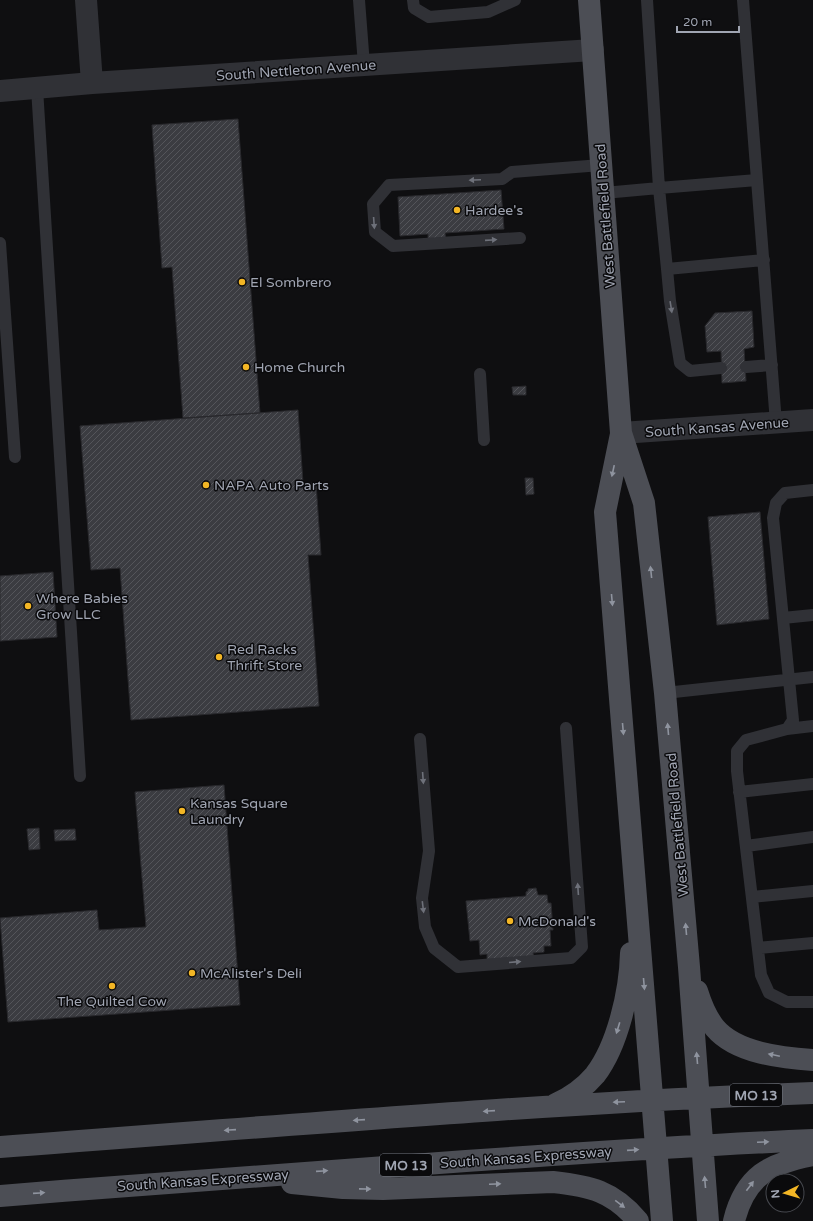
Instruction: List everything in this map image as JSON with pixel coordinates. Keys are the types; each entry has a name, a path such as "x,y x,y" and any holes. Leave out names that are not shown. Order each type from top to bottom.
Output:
{"main road":[{"name":"West Battlefield Road","path":"590,0 621,433 644,503 665,693 700,1097 708,1221"},
{"name":"West Battlefield Road","path":"621,433 605,512 662,1221"},
{"path":"551,1106 576,1093 594,1075 608,1053 617,1030 628,984 631,957 633,850"},
{"path":"689,967 706,1014 714,1028 725,1038 738,1045 757,1052 813,1060"},
{"name":"MO 13","path":"0,1147 551,1106 700,1097 813,1093"},
{"name":"South Kansas Expressway","path":"0,1196 243,1176 702,1145 813,1140"},
{"path":"734,1221 740,1201 748,1187 756,1178 768,1169 781,1163 813,1155"},
{"path":"243,1176 309,1186 382,1189 553,1182 593,1188 607,1194 630,1212 638,1221"}],"street":[{"path":"86,0 92,83"},
{"name":"South Nettleton Avenue","path":"0,91 92,83 593,50"},
{"name":"South Kansas Avenue","path":"621,433 813,420"}],"lane":[{"path":"359,0 364,65"},
{"path":"413,0 414,8 429,18 488,12 515,0"},
{"path":"647,0 659,188 670,301 680,363 690,371 721,368"},
{"path":"743,0 776,423"},
{"path":"37,88 80,776"},
{"path":"520,238 394,246 375,232 373,204 389,185 502,179 512,172 601,165"},
{"path":"604,193 757,180"},
{"path":"0,243 4,344 15,457"},
{"path":"667,269 764,260"},
{"path":"746,367 772,365"},
{"path":"480,374 484,440"},
{"path":"787,729 793,720 773,518 776,503 785,493 813,490"},
{"path":"783,618 813,615"},
{"path":"665,693 813,677"},
{"path":"813,726 787,729 746,740 737,751 739,792 761,975 769,993 786,1002 813,1002"},
{"path":"420,739 429,851 422,898 425,927 434,948 458,967 571,958 582,947 566,728"},
{"path":"739,792 813,784"},
{"path":"746,846 813,837"},
{"path":"752,897 813,890"},
{"path":"758,948 813,943"}],"building":[{"path":"238,119 260,413 183,418 172,267 162,268 152,125"},
{"path":"501,190 504,229 445,233 446,241 428,242 428,234 400,236 398,197"},
{"path":"752,311 754,347 744,349 746,381 722,383 721,351 707,352 705,326 715,313"},
{"path":"526,386 526,395 513,395 512,387"},
{"path":"298,410 303,483 316,483 321,555 308,555 319,706 131,720 120,568 91,570 80,426"},
{"path":"525,478 533,478 534,494 526,495"},
{"path":"760,512 769,619 717,625 708,517"},
{"name":"Where Babies Grow LLC","path":"53,572 57,637 0,641 0,576"},
{"path":"224,785 240,1005 8,1022 0,918 97,910 99,930 146,927 135,792"},
{"path":"39,828 40,849 29,850 27,829"},
{"path":"75,829 76,840 55,841 54,830"},
{"path":"536,888 538,895 547,895 548,903 551,903 553,930 550,930 551,946 544,946 544,952 533,953 534,957 487,961 487,954 480,955 479,940 470,941 466,901 526,896 528,889"}],"place":[{"name":"Hardee's","path":"457,210"},
{"name":"El Sombrero","path":"242,282"},
{"name":"Home Church","path":"246,367"},
{"name":"NAPA Auto Parts","path":"206,485"},
{"name":"Where Babies Grow LLC","path":"28,606"},
{"name":"Red Racks Thrift Store","path":"219,657"},
{"name":"Kansas Square Laundry","path":"182,811"},
{"name":"McDonald's","path":"510,921"},
{"name":"McAlister's Deli","path":"192,973"},
{"name":"The Quilted Cow","path":"112,986"}]}
